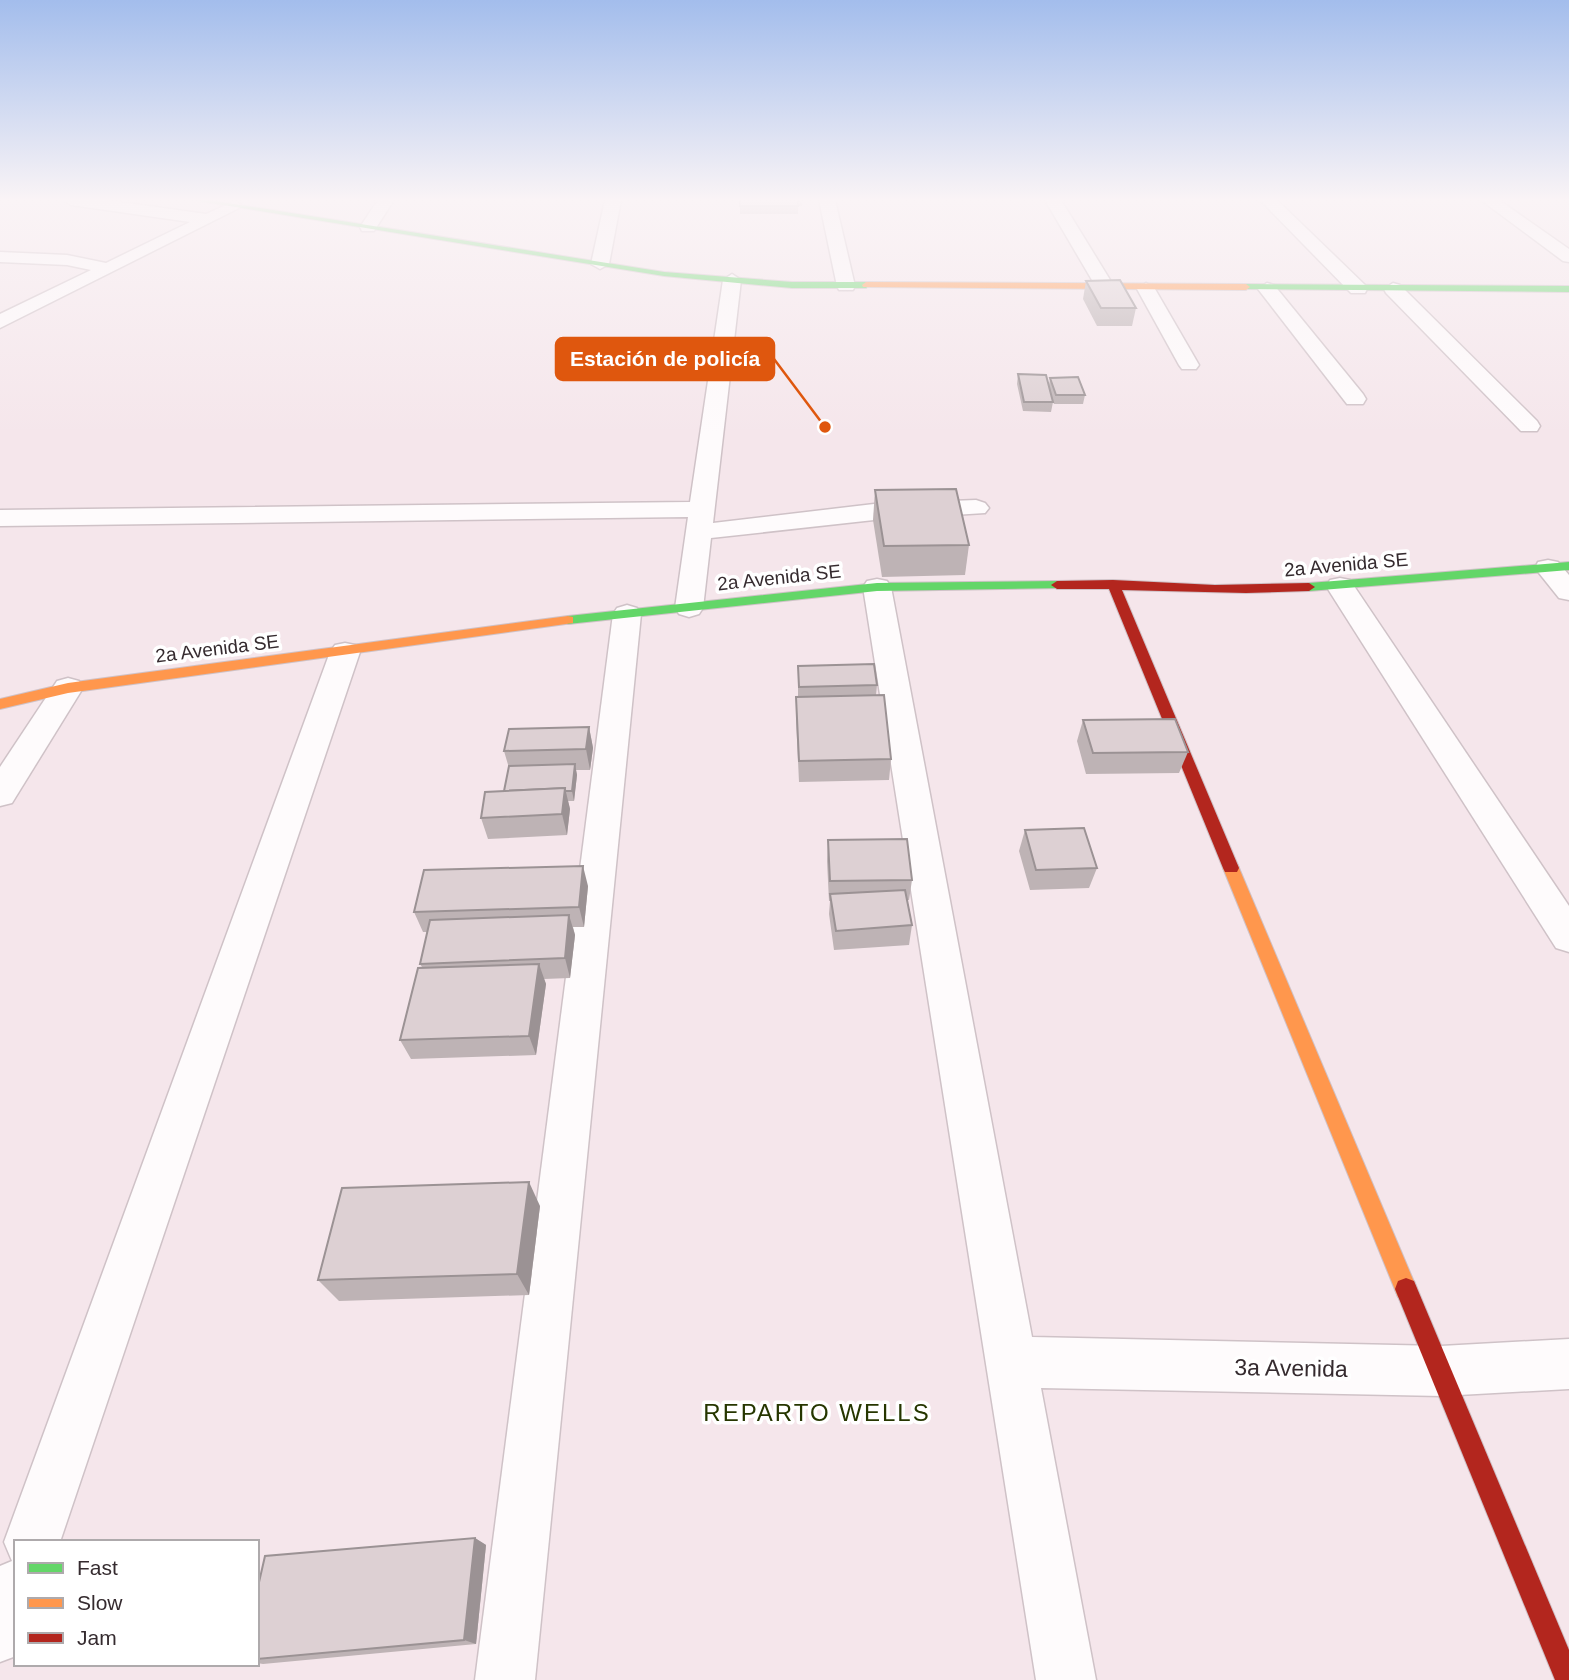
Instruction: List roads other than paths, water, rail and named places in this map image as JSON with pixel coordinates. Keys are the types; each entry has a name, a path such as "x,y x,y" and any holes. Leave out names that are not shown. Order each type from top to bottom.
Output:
{"street":[{"path":"0,321 85,278"},
{"path":"714,278 792,285 846,286 1569,289"},
{"path":"844,278 846,286"},
{"path":"1100,278 1106,288"},
{"path":"1347,278 1358,289"},
{"path":"689,608 732,280"},
{"path":"1146,289 1189,365"},
{"path":"1267,289 1355,399"},
{"path":"1393,289 1529,426"},
{"path":"0,518 701,521 976,508"},
{"path":"1558,567 1569,592"},
{"name":"2a Avenida SE","path":"0,704 68,688 345,652 546,622 877,587 1113,584 1254,592 1558,567"},
{"path":"1113,584 1568,1680"},
{"path":"1340,586 1569,937"},
{"path":"877,587 1066,1680"},
{"path":"505,1680 627,614"},
{"path":"33,1540 345,652"},
{"path":"0,794 68,688"},
{"name":"3a Avenida","path":"1013,1362 1441,1371 1569,1364"},
{"path":"0,1633 14,1594"}],"place":[{"name":"Estación de policía","path":"825,427"}],"district":[{"name":"REPARTO WELLS","path":"817,1413"}]}
